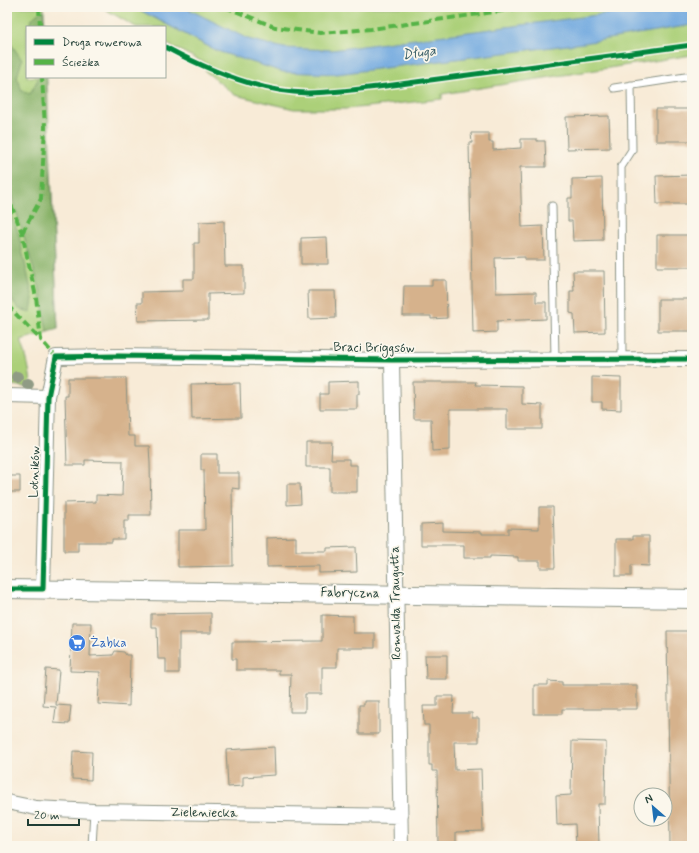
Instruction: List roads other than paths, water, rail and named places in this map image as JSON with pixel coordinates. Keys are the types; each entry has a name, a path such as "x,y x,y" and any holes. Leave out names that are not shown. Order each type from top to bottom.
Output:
{"street":[{"name":"Braci Briggsów","path":"56,357 118,356 392,360 692,359"},
{"name":"Lotników","path":"43,589 48,397 56,357"},
{"name":"Romualda Traugutta","path":"392,360 401,846"},
{"path":"7,396 48,397"},
{"name":"Fabryczna","path":"7,588 692,599"},
{"name":"Zieleniecka","path":"7,802 36,808 94,811 401,816"}],"lane":[{"path":"614,88 692,76"},
{"path":"622,359 621,168 632,150 631,85"},
{"path":"552,206 555,359"},
{"path":"92,846 94,811"}],"water":[{"name":"Długa","path":"134,7 184,7 248,39 284,48 332,50 657,7 692,7 692,25 584,43 337,74 283,72 217,51"}],"place":[{"name":"Żabka","path":"77,643"}]}
